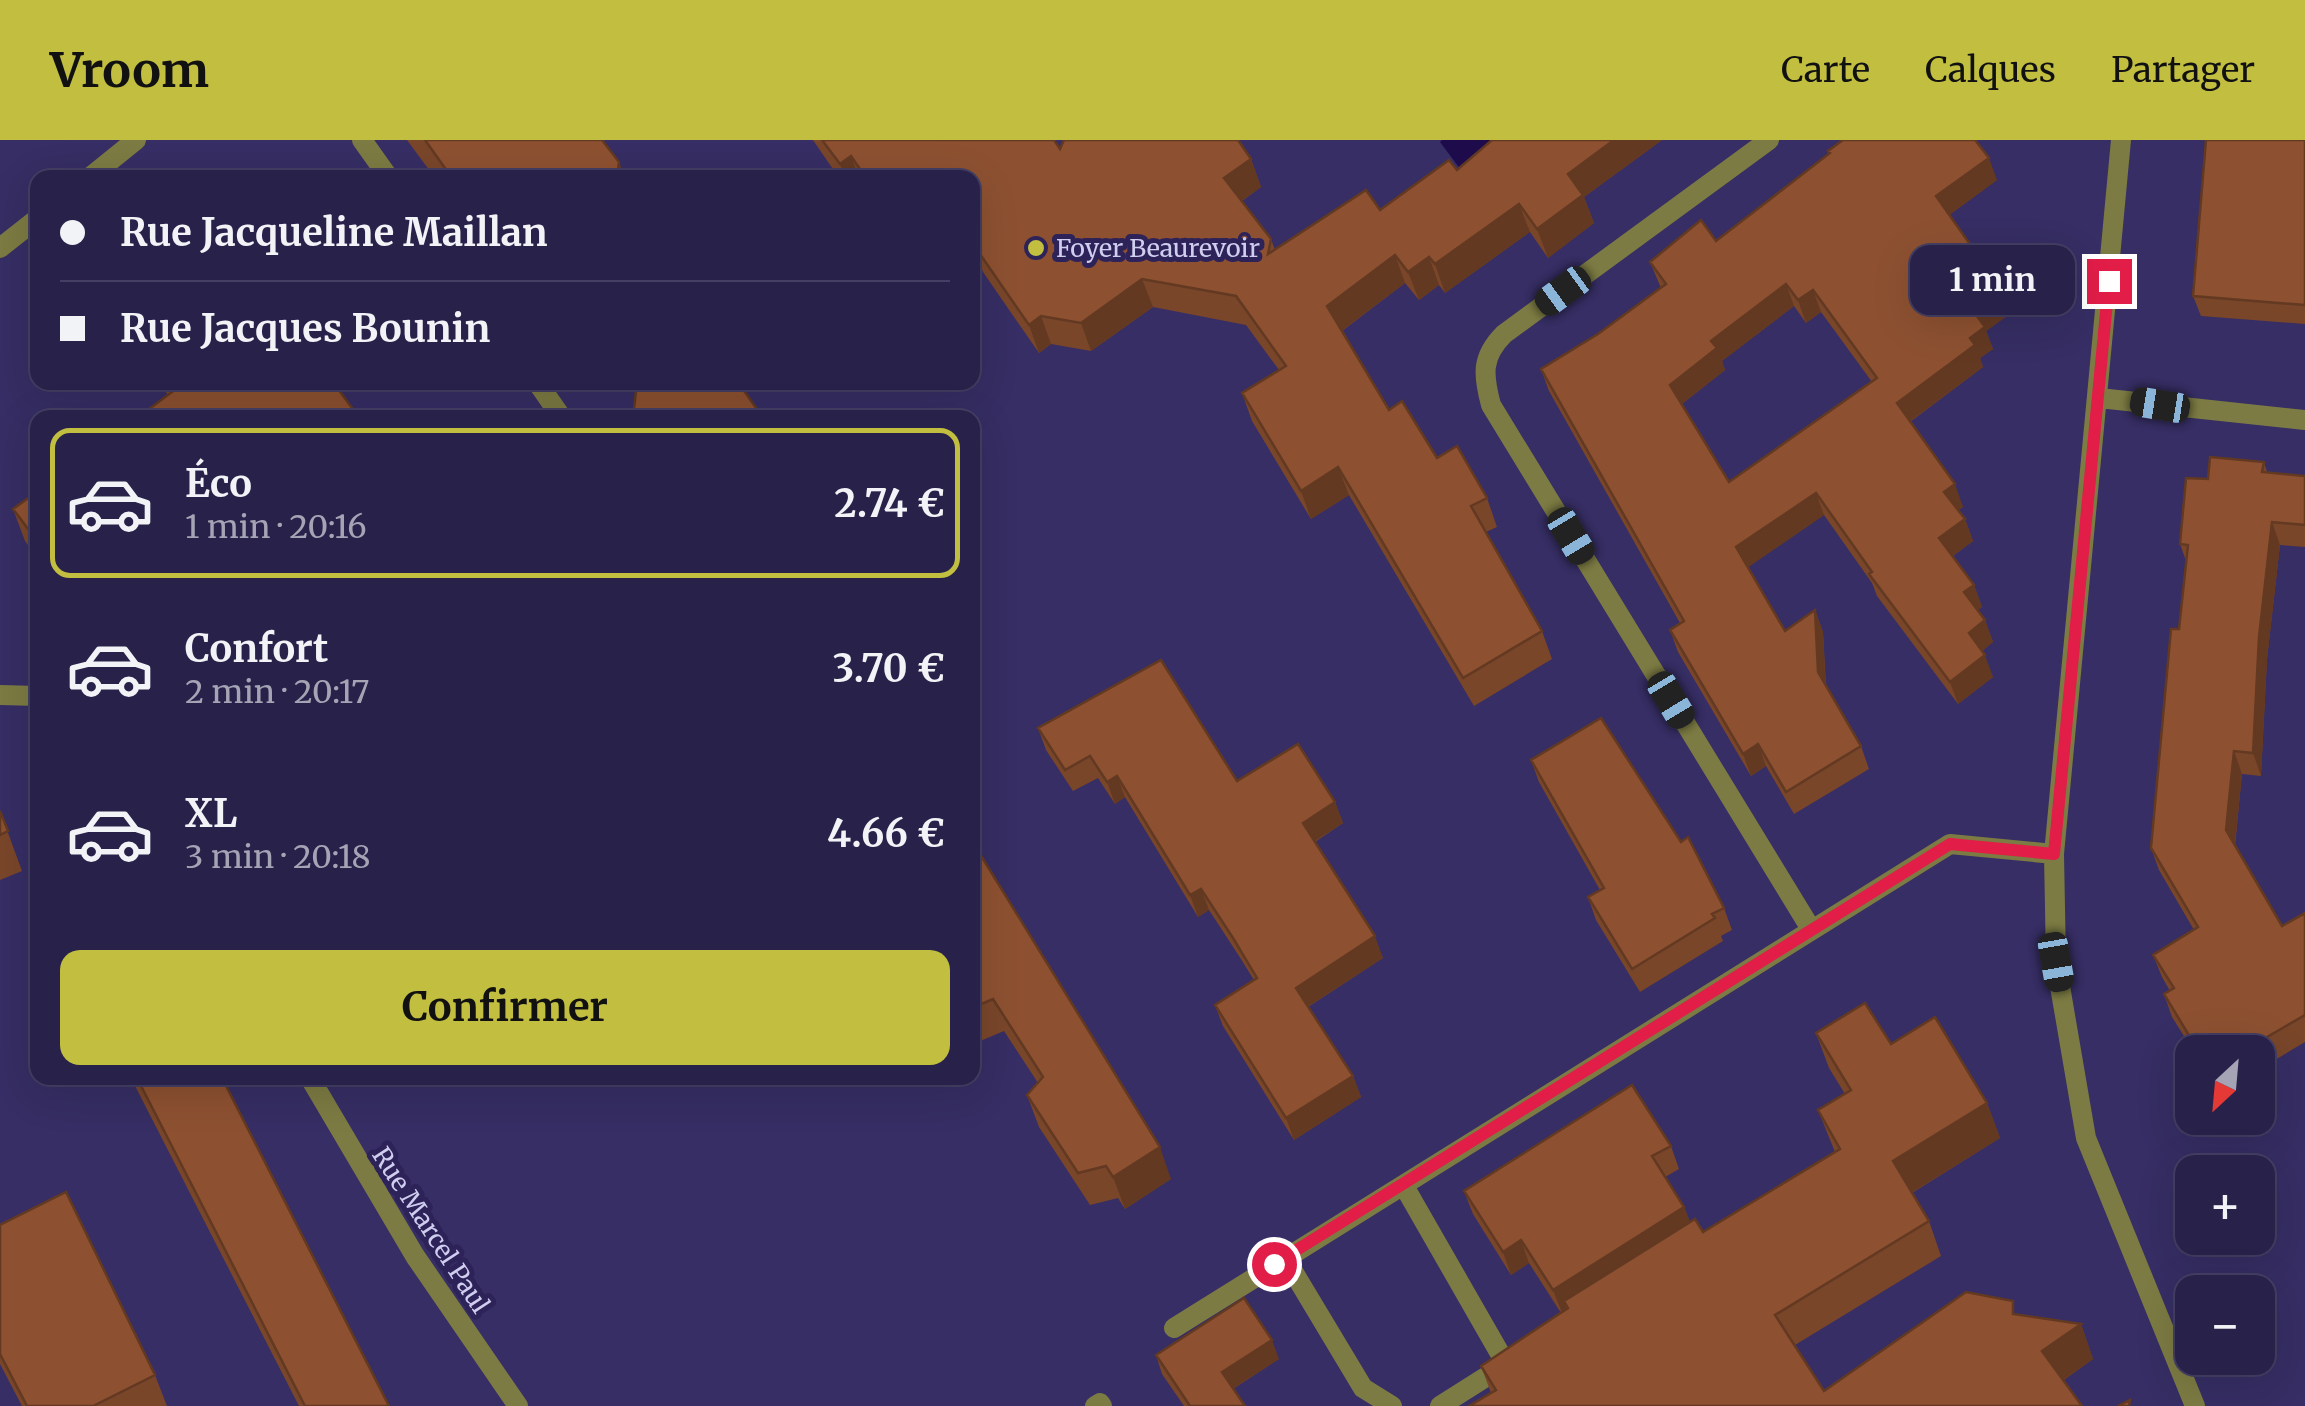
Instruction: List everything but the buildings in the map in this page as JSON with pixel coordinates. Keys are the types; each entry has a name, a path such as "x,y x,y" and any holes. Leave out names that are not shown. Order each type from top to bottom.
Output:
{"street":[{"path":"99,170 136,140"},
{"path":"362,140 383,170"},
{"path":"1769,140 1504,334 1483,366 1491,405 1811,929"},
{"path":"2121,140 2054,854 2056,962 2086,1138 2195,1406"},
{"path":"0,248 30,224"},
{"path":"2099,398 2305,420"},
{"path":"0,695 30,696"},
{"path":"1174,1328 1950,844 2054,854"},
{"name":"Rue Marcel Paul","path":"314,1085 415,1256 518,1406"},
{"path":"1404,1186 1514,1359 1440,1406"},
{"path":"1285,1258 1363,1388 1392,1406"}],"shaded area":[{"path":"1442,140 1503,140 1461,170"}],"place":[{"name":"Foyer Beaurevoir","path":"1036,248"}],"route":[{"path":"1274,1264 1950,844 2054,854 2109,281"}]}
